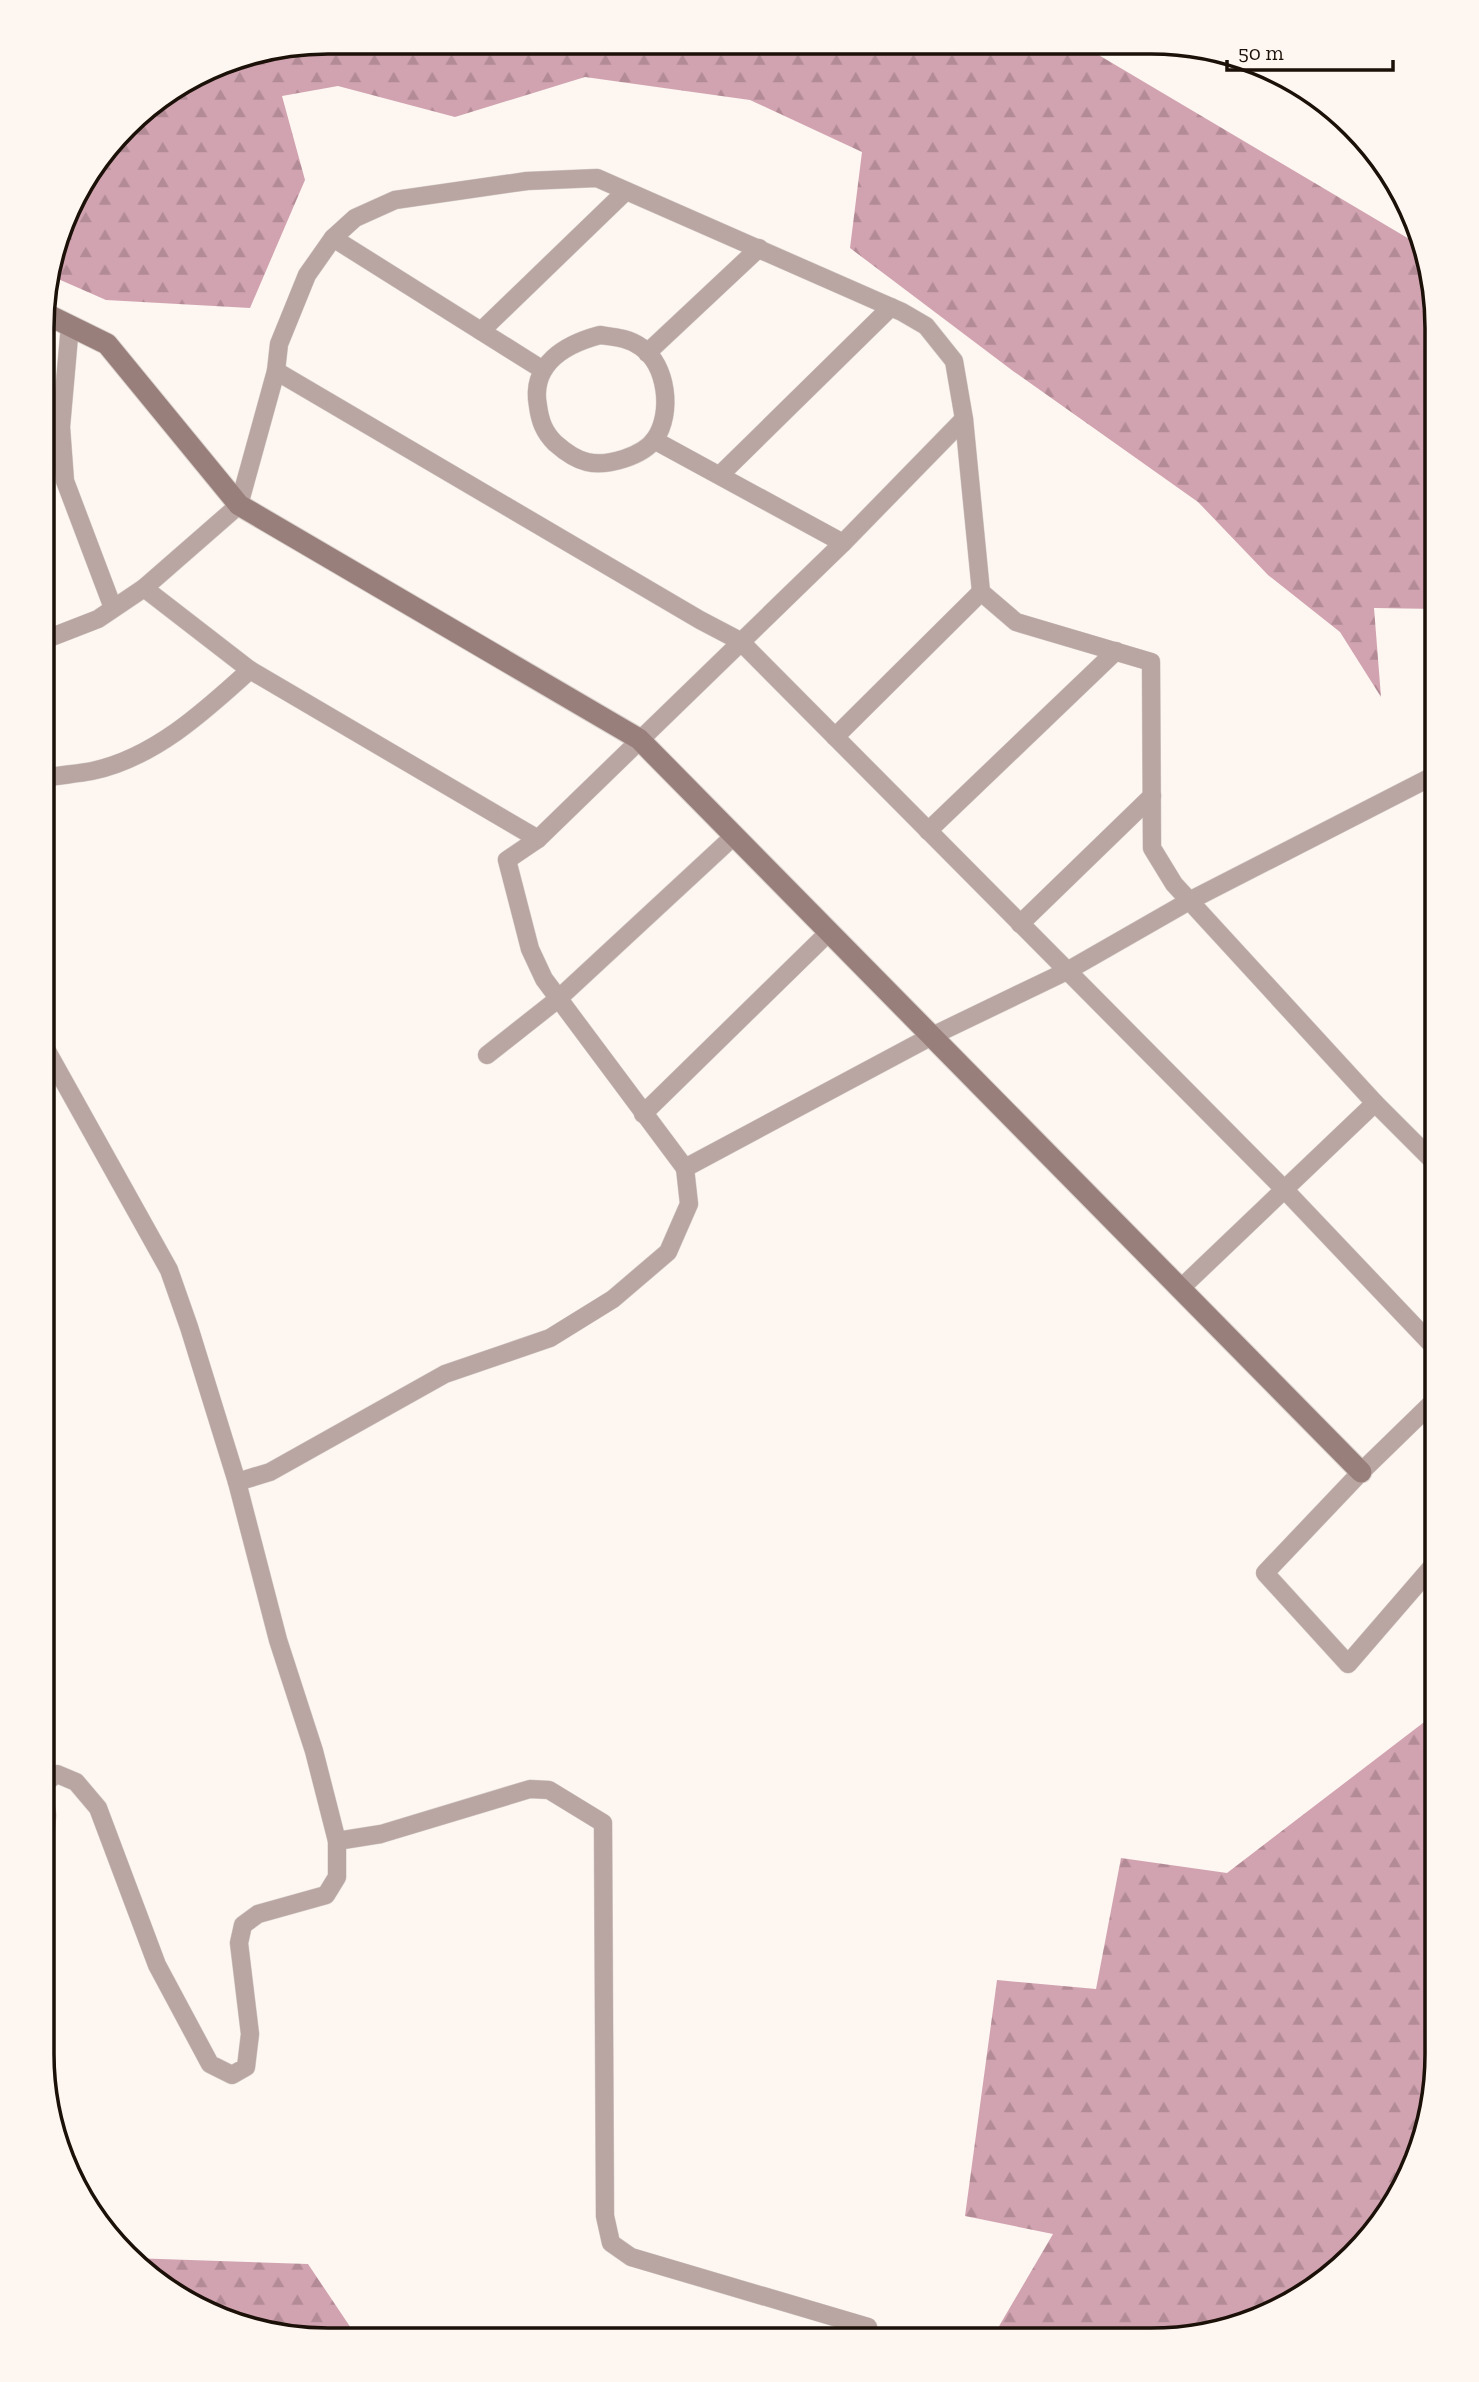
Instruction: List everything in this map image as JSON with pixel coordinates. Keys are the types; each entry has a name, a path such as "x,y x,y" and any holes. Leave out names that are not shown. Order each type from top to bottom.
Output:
{"street":[{"path":"54,636 98,619 144,588 239,505 276,371 279,344 307,275 333,239 355,218 395,200 455,190 527,181 597,178 891,307 926,326 954,361 964,419 981,592 1016,622 1152,662 1152,848 1174,884 1375,1103 1425,1153"},
{"path":"481,331 626,191"},
{"path":"333,239 543,370"},
{"path":"647,353 759,248"},
{"path":"720,475 891,307"},
{"path":"55,318 107,344 239,505 639,739 1361,1472"},
{"path":"70,325 61,427 65,481 113,608"},
{"path":"600,335 621,337 647,353 656,361 663,383 665,406 654,440 634,455 587,463 565,453 546,434 536,397 543,370 560,351 579,340 600,335"},
{"path":"276,371 700,621 740,641 1284,1189 1425,1337"},
{"path":"237,1482 270,1472 444,1374 550,1338 613,1299 668,1252 690,1204 685,1168 544,979 530,948 507,860 538,839 843,543 964,419"},
{"path":"654,440 843,543"},
{"path":"144,588 250,670 538,839"},
{"path":"835,737 981,592"},
{"path":"928,831 1116,652"},
{"path":"54,776 95,770 142,751 192,722 250,670"},
{"path":"685,1168 930,1037 1067,971 1191,900 1425,780"},
{"path":"1020,924 1152,796"},
{"path":"486,1055 558,999 734,836"},
{"path":"643,1114 828,933"},
{"path":"54,1064 169,1269 237,1482 278,1640 314,1751 337,1841 337,1877 326,1895 258,1914 243,1925 239,1944 250,2034 246,2067 232,2076 210,2064 157,1965 98,1808 76,1782 57,1774 54,1776"},
{"path":"1180,1289 1375,1103"},
{"path":"1425,1410 1361,1472 1265,1573 1348,1664 1425,1575"},
{"path":"337,1841 381,1834 530,1789 550,1790 603,1823 605,2216 611,2243 631,2257 868,2327"}],"green space":[{"path":"328,54 1097,54 1410,239 1419,275 1425,328 1425,609 1374,608 1381,697 1340,632 1268,575 1198,502 1013,371 850,248 862,152 750,100 585,77 455,117 338,86 282,96 305,180 250,308 106,300 59,279 75,223 100,176 122,148 148,122 176,100 223,75 257,64"},
{"path":"1425,1721 1424,2072 1410,2142 1388,2191 1357,2234 1318,2271 1288,2291 1239,2313 1169,2327 998,2328 1053,2234 965,2216 997,1980 1096,1989 1121,1858 1227,1873"},
{"path":"147,2259 308,2264 351,2328 293,2325 240,2313 191,2291"}]}
